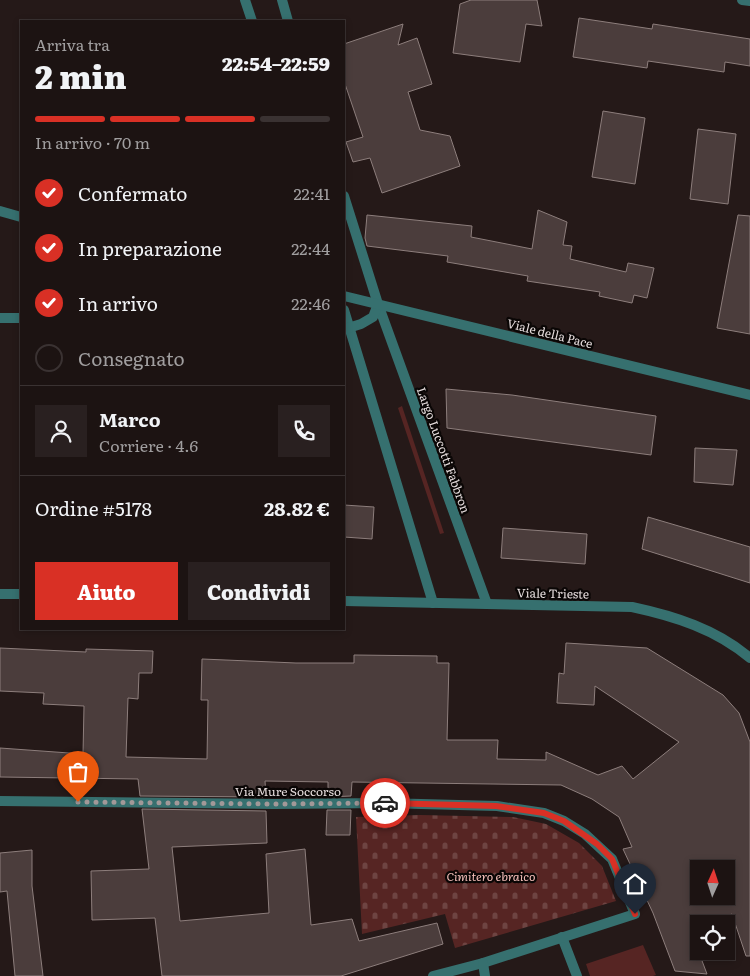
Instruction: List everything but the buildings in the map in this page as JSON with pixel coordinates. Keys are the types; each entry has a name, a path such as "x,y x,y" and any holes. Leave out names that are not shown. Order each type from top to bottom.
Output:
{"street":[{"path":"245,0 252,20"},
{"path":"282,0 288,20"},
{"path":"742,0 750,1"},
{"name":"Largo Luccotti Fabbron","path":"345,199 378,304 486,604"},
{"path":"0,212 20,217"},
{"name":"Viale della Pace","path":"345,296 750,395"},
{"path":"347,329 372,317 378,304"},
{"path":"345,316 347,329 432,602"},
{"path":"0,318 20,318"},
{"path":"0,594 20,594"},
{"name":"Viale Trieste","path":"345,601 632,607 694,624 723,639 750,658"},
{"name":"Via Mure Soccorso","path":"0,802 496,806 544,813 564,821 585,834 612,859 635,914 483,963 433,976"},
{"path":"562,937 577,976"},
{"path":"483,963 485,976"}],"green space":[{"path":"402,406 444,533 440,534 398,408"},
{"name":"Cimitero ebraico","path":"420,815 513,817 546,824 579,843 602,866 616,901 455,948 445,914 362,934 356,817"},
{"path":"643,945 656,975 590,976 586,964"}],"way so far":[{"path":"78,802 385,803"}],"route":[{"path":"385,803 496,806 544,813 564,821 585,834 612,859 635,914"}]}
